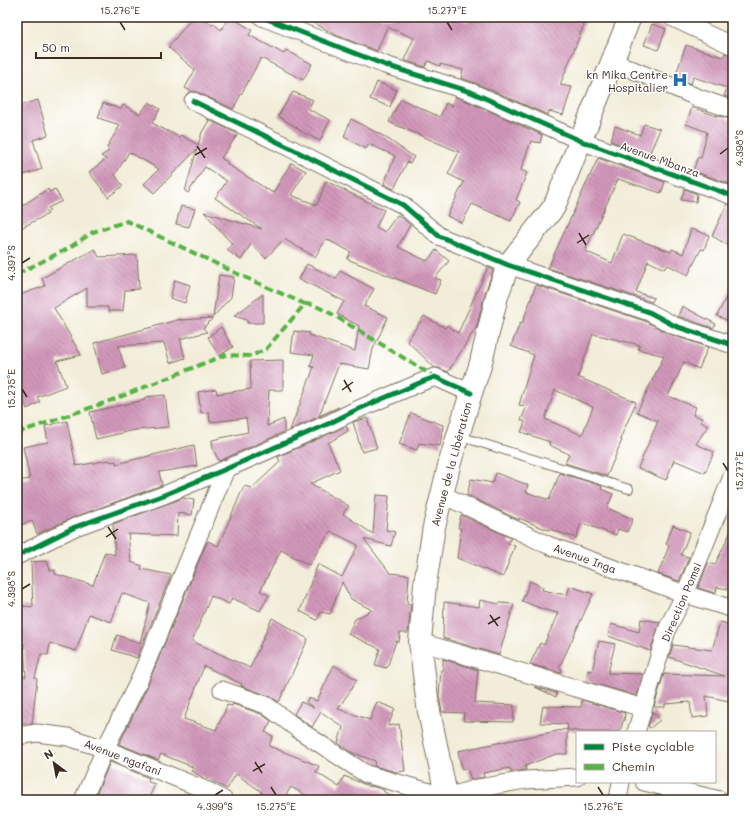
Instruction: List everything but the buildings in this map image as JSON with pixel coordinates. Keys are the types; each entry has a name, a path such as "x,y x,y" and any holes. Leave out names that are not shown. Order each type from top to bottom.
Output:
{"highway":[{"name":"Avenue de la Libération","path":"447,799 428,706 420,642 425,584 434,527 450,462 480,366 497,296 508,265 554,207 630,17"}],"street":[{"name":"Avenue Mbanza","path":"262,17 385,65 471,92 580,141 733,196"},
{"path":"671,17 733,46"},
{"path":"612,61 699,98 733,110"},
{"path":"193,101 285,145 403,205 439,236 508,265 649,312 675,326 733,345"},
{"path":"17,556 76,527 226,469 354,411 435,377 471,392"},
{"path":"83,800 105,749 138,683 226,469"},
{"name":"Direction Pomsi","path":"636,731 668,627 685,594 732,479"},
{"name":"Avenue Inga","path":"443,495 548,545 685,594 733,609"},
{"path":"420,642 643,708"},
{"path":"222,690 266,705 299,730 366,774 447,799 478,788 526,780 576,777"},
{"name":"Avenue ngafani","path":"17,736 37,733 68,737 105,749 208,791 224,800"},
{"path":"618,800 621,783"},
{"path":"648,783 720,800"}],"lane":[{"path":"458,436 629,489"}],"marked path":[{"path":"17,274 69,248 93,232 127,221 242,276 305,304"},
{"path":"17,433 107,402 225,355 251,356 266,349 305,304 314,305 330,313 435,377"}],"cycle path":[{"path":"262,17 385,65 471,92 581,141 733,196"},
{"path":"193,101 403,205 439,236 508,265 649,312 675,326 733,345"},
{"path":"17,556 75,527 164,495 435,377 471,393"}],"place":[{"name":"kn Mika Centre Hospitalier","path":"680,80"}]}
